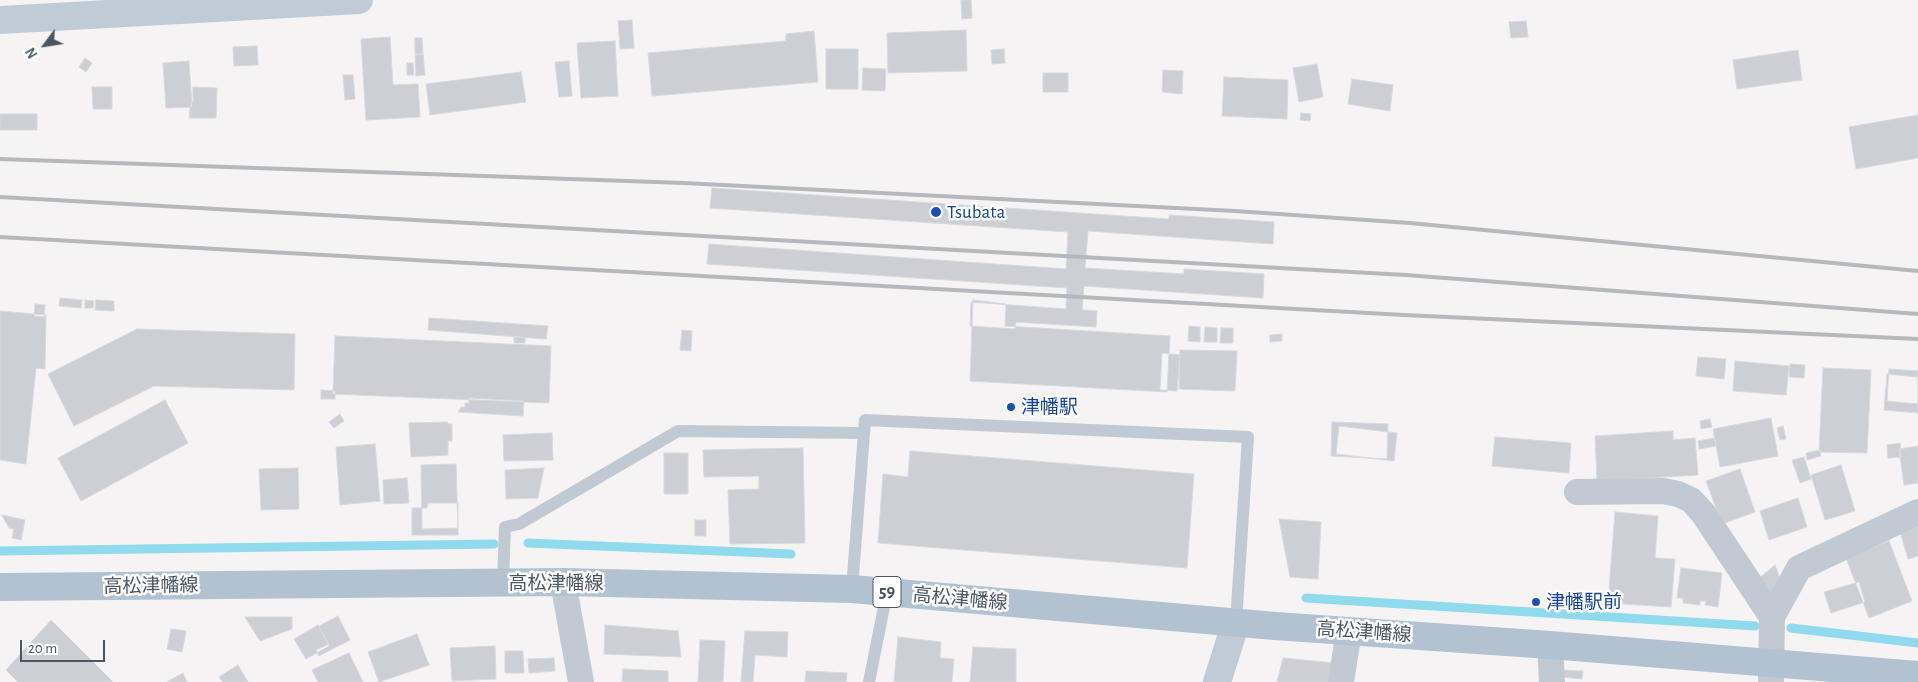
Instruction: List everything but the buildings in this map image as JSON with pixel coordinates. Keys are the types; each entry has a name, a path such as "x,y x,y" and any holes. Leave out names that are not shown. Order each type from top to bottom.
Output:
{"main road":[{"path":"0,20 360,0"},
{"name":"高松津幡線","path":"0,587 563,582 852,590 1349,631 1550,645 1772,672 1918,675"},
{"path":"1217,682 1236,622"}],"street":[{"path":"1577,492 1663,491 1678,494 1691,500 1703,513 1772,618"},
{"path":"1772,672 1772,618 1798,568 1918,512"},
{"path":"563,582 580,682"},
{"path":"1341,682 1349,631"},
{"path":"1550,645 1552,682"}],"lane":[{"path":"852,590 865,420 1248,437 1236,622"},
{"path":"503,582 505,527 519,524 678,431 864,433"},
{"path":"869,682 887,592"}],"waterway":[{"path":"528,543 791,554"},
{"path":"0,551 494,544"},
{"path":"1306,598 1755,626"},
{"path":"1791,628 1918,643"}],"railway":[{"path":"0,159 684,183 1235,211 1410,223 1918,271"},
{"path":"0,197 1406,275 1918,314"},
{"path":"0,237 1404,315 1918,339"}],"place":[{"name":"Tsubata","path":"936,212"},
{"name":"津幡駅","path":"1011,407"},
{"name":"津幡駅前","path":"1536,602"}]}
